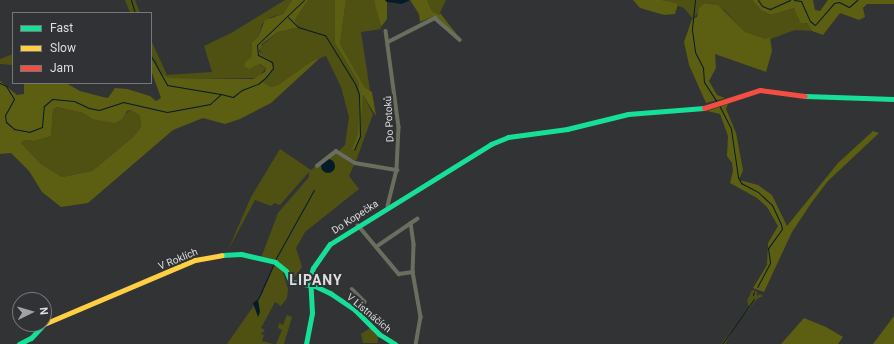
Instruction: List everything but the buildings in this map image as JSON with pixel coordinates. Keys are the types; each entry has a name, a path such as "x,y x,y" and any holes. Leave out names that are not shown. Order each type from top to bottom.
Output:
{"street":[{"path":"388,42 435,18 460,40"},
{"name":"Do Potoků","path":"386,31 398,114 397,170 388,206"},
{"name":"Do Kopečka","path":"306,344 312,314 310,285 313,268 324,252 343,234 491,144 508,137 567,129 628,114 714,106 768,90 812,97 858,96 894,100"},
{"path":"317,166 336,152 355,163 397,170"},
{"path":"376,247 417,219"},
{"path":"411,223 414,245 413,272 421,317 416,344"},
{"path":"358,225 399,274 413,272"},
{"name":"V Roklích","path":"52,320 208,256 241,254 274,262 286,271 291,282 310,285"},
{"name":"V Listnáčích","path":"310,285 330,293 356,311 379,334 395,344"},
{"name":"V Listnáčích","path":"352,289 365,302 356,311"},
{"path":"19,344 31,338 37,332"}],"shaded area":[{"path":"125,0 135,0 140,12 130,12"},
{"path":"285,0 292,0 283,14 271,17 262,24 258,37 252,42 251,58 248,61 254,67 259,64 266,68 258,78 169,78 160,73 155,59 152,62 152,42 167,75 212,72 204,46 233,32"},
{"path":"292,0 308,0 295,20 298,26 306,29 295,28 278,32 262,44 259,51 261,55 269,59 274,68 263,82 271,87 278,85 312,61 320,58 271,103 240,119 225,124 203,118 173,130 88,203 61,207 42,192 29,171 11,153 0,154 0,81 17,95 24,94 24,84 68,84 80,91 108,98 115,88 127,89 150,96 156,101 161,98 152,73 152,62 154,59 160,73 169,78 253,79 265,72 266,68 260,64 249,69 244,66 246,61 251,58 252,42 258,37 265,20 283,14","holes":["57,107 83,113 92,119 115,123 122,119 127,111 131,110 140,116 141,127 133,137 92,171 62,177 41,164 21,143 24,140 34,141 51,136 53,110"]},
{"path":"308,0 335,0 335,43 359,83 358,133 353,150 360,139 363,95 373,114 356,161 339,151 345,145 349,117 341,87 326,56 312,61 278,85 271,87 263,82 274,68 269,59 261,56 260,47 278,32 295,28 306,29 297,25 295,20"},
{"path":"335,0 346,0 340,44 364,86 372,92 376,116 363,95 360,139 355,150 352,150 358,133 359,83 335,43"},
{"path":"346,0 374,0 377,8 381,29 361,32 370,90 364,86 340,44"},
{"path":"374,0 385,0 387,2 387,19 381,27"},
{"path":"410,0 427,0 432,11 439,15 440,13 459,37 434,16 420,22 419,14"},
{"path":"427,0 446,0 439,15 432,11"},
{"path":"633,0 662,0 678,4 675,14 664,15 640,8"},
{"path":"662,0 752,0 762,11 771,15 794,8 797,10 798,20 808,24 812,31 795,30 768,40 745,32 724,10 714,4 705,3 693,19 684,8"},
{"path":"752,0 813,0 815,10 820,11 828,0 894,0 894,4 867,4 863,8 865,17 859,20 840,13 823,35 812,31 807,23 800,23 794,8 771,15 762,11"},
{"path":"705,3 718,5 745,32 766,39 770,37 772,51 766,72 715,54 716,68 709,81 717,95 725,98 706,103 689,65 684,42 692,19 697,17 699,8"},
{"path":"12,54 12,65 0,64 0,59"},
{"path":"728,104 726,109 736,133 743,170 739,180 758,185 772,195 787,226 838,163 873,131 879,133 828,181 812,202 792,232 764,292 753,288 767,265 768,243 778,226 767,207 757,198 730,183 733,171 732,163 727,156 728,136 720,114 707,111"},
{"path":"57,107 83,113 92,119 125,114 131,110 140,116 141,127 133,137 92,171 62,177 41,164 21,143 24,140 34,141 51,136 53,110"},
{"path":"280,149 311,170 331,153 337,154 354,165 349,176 359,189 305,232 296,248 302,267 291,282 283,267 261,258 278,213 309,177 309,172 280,205 274,203 271,206 255,200 228,250 251,197"},
{"path":"275,264 282,269 288,289 287,298 281,306 275,302 261,328 265,330 261,334 264,335 262,341 273,344 227,344 262,294"},
{"path":"752,290 757,292 757,296 760,294 763,296 757,299 734,328 725,344 721,344 749,307 747,301"},
{"path":"287,315 292,317 284,344 276,344 282,330 278,328 279,323 283,325"},
{"path":"894,316 894,344 873,344"},
{"path":"804,318 826,327 843,337 838,344 781,344"},
{"path":"370,328 378,337 378,343 363,343 361,334"}],"water":[{"path":"385,0 410,0 402,4 387,2"},
{"path":"328,159 333,161 335,166 333,171 328,173 323,171 321,166 323,161"},
{"path":"258,299 260,312 258,317 253,303"}],"waterway":[{"path":"131,0 135,12"},
{"path":"0,83 6,86 14,99 5,115 6,122 14,129 29,132 42,127 44,106 52,99 74,101 89,108 99,110 123,102 167,112 210,104 221,94 233,97 242,90 258,84 266,77 273,68 272,62 258,55 257,45 304,0"},
{"path":"695,0 692,30 695,52 703,68 704,82 717,102"},
{"path":"758,0 762,6 770,9 790,0"},
{"path":"794,0 801,1 810,21 815,25 834,3 839,2 849,7 857,0"},
{"path":"288,17 298,27 325,35 355,84 359,94 360,136 354,150"},
{"path":"152,58 167,85 220,94"},
{"path":"719,105 731,129 738,177 741,183 758,192 772,205 781,224 782,229 768,248 770,263 757,287"},
{"path":"275,260 314,190"},
{"path":"258,299 274,263"},
{"path":"722,344 754,299"}],"traffic: fast":[{"path":"805,96 894,99"},
{"path":"306,344 312,313 310,277 313,268 330,244 491,144 508,137 567,129 628,114 704,108"},
{"path":"222,255 241,254 275,262 286,271 291,282 315,286 330,293 355,310 379,334 395,344"},
{"path":"19,344 31,338 37,332"}],"traffic: slow":[{"path":"52,321 195,260 222,255"}],"traffic: jam":[{"path":"704,108 760,90 805,96"}],"district":[{"name":"LIPANY","path":"316,280"}]}
